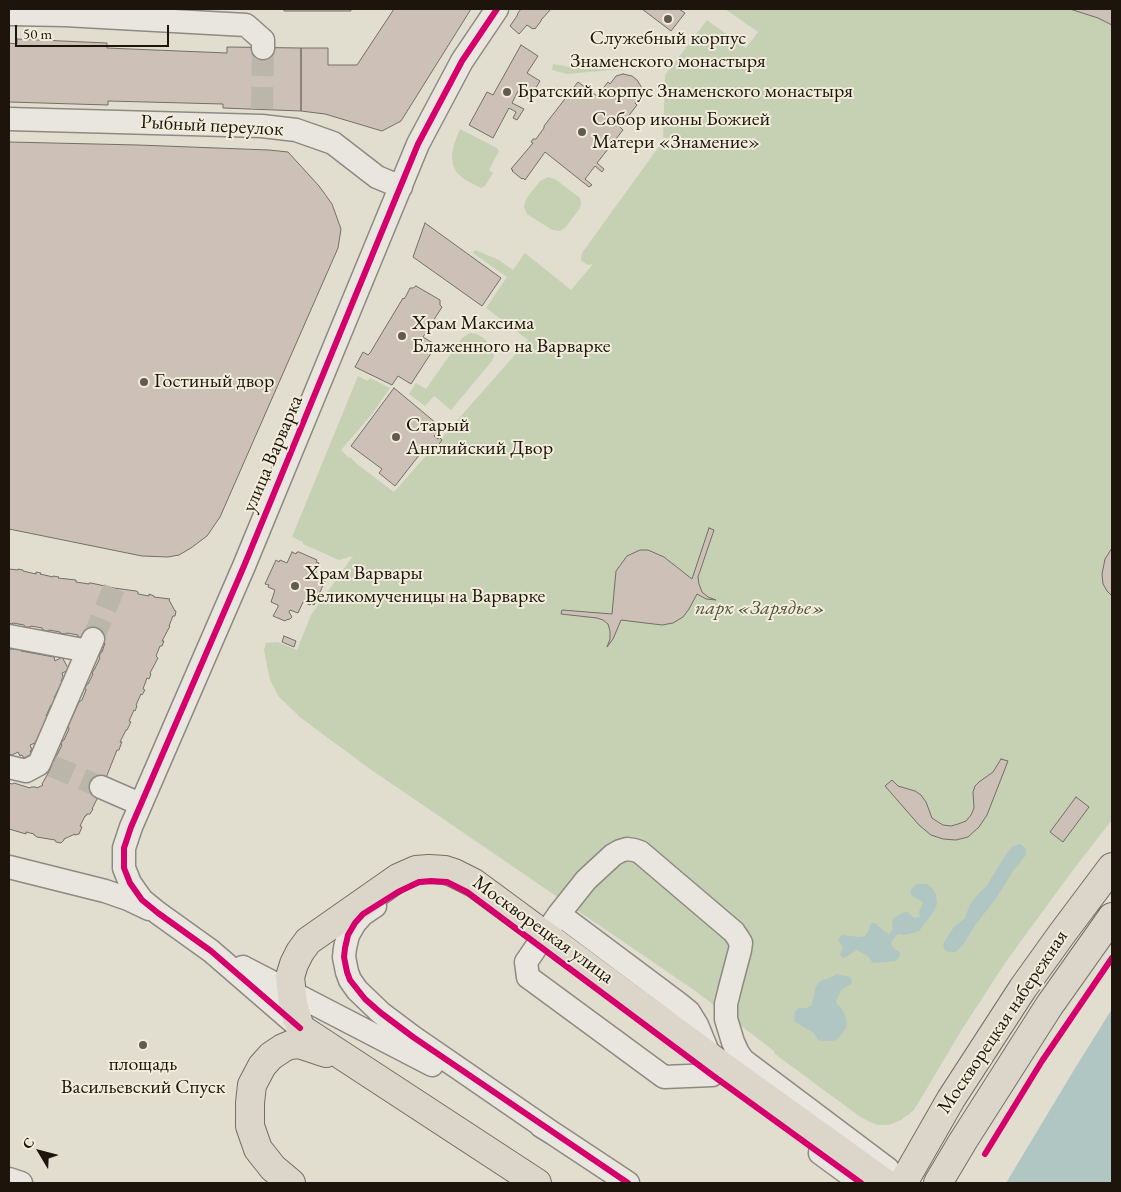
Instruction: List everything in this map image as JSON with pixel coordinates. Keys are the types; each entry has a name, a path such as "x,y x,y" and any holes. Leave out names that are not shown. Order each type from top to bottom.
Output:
{"main road":[{"name":"Москворецкая набережная","path":"903,1183 951,1099 1023,988 1112,867"},
{"name":"Москворецкая улица","path":"300,1028 291,991 290,976 300,952 308,941 398,878 416,870 446,870 474,883 547,931 711,1066 885,1183"},
{"name":"Москворецкая набережная","path":"938,1183 963,1140 1049,1006 1112,917"},
{"path":"300,1028 537,1183"},
{"path":"291,1183 272,1168 258,1149 250,1126 252,1085 262,1066 271,1056 290,1045 299,1044 351,1062"}],"street":[{"name":"улица Варварка","path":"158,914 142,900 130,883 124,868 124,848 129,832 247,558 418,144 462,61 497,9"},
{"path":"9,14 66,12 247,17 263,40 263,48"},
{"name":"Рыбный переулок","path":"9,119 262,118 333,143 377,177 400,187"},
{"path":"9,636 83,650 89,647 46,764 39,764 26,771 9,767"},
{"path":"101,787 140,804"},
{"path":"711,1066 664,1077 528,977 526,962 547,931 586,880 620,851 626,849 640,852 734,932 738,938 740,950 726,1004 726,1019 738,1052 750,1066 888,1169 894,1183"},
{"path":"9,867 120,896 158,914 212,951 300,1028"},
{"name":"Москворецкая улица","path":"547,931 447,882 419,882 398,892 363,914 348,935 344,948 344,957 350,980 381,1013 554,1134"},
{"path":"212,951 460,1079 554,1134 628,1183"},
{"name":"Москворецкая улица","path":"711,1066 862,1183"},
{"path":"9,1179 21,1183"}],"green space":[{"name":"парк «Зарядье»","path":"725,9 1112,9 1112,820 1005,963 961,1031 914,1110 901,1120 889,1125 878,1125 859,1116 775,1054 774,1051 694,990 370,769 301,718 279,697 270,680 264,650 266,643 278,642 297,650 311,615 353,556 339,560 292,537 358,376 367,381 370,378 390,388 372,414 341,450 394,492 528,340 486,308 507,277 473,253 475,250 499,260 513,270 525,253 571,290 593,264 588,265 582,261 582,253 663,141 665,75 707,20 746,48 758,32"},
{"path":"643,62 643,67 567,74 552,70 553,64 576,68"},
{"path":"460,129 497,148 499,151 489,170 493,173 485,186 481,188 464,179 457,173 453,165 454,144"},
{"path":"548,177 555,179 580,198 580,208 566,227 560,231 552,230 527,214 524,207 526,199 540,181"},
{"path":"470,333 482,337 494,348 495,352 492,361 451,410 434,396 425,406 409,394 416,383 426,389 462,338"}],"water":[{"path":"1019,844 1026,849 1026,855 1013,871 997,897 976,924 963,945 955,952 945,951 943,944 954,927 965,918 970,904 986,887 1012,847"},
{"path":"917,884 926,884 931,887 936,894 937,904 919,931 906,935 899,934 893,939 892,946 900,953 896,961 874,963 869,957 857,950 846,957 843,958 841,956 843,948 838,940 842,935 865,936 871,923 875,923 889,934 893,929 893,919 902,913 907,912 914,918 920,917 919,912 923,902 910,893"},
{"path":"837,974 850,977 852,981 851,984 841,990 836,1001 845,1015 846,1028 838,1039 821,1041 818,1040 814,1033 795,1022 795,1012 799,1008 807,1008 812,1005 816,986 822,980"},
{"path":"1112,1009 1112,1183 1006,1183 1077,1065"}],"building":[{"path":"284,9 351,9 351,11 284,11"},
{"path":"394,9 471,9 401,121 382,131 325,114 301,111 301,48 328,48 328,65 357,65"},
{"path":"521,9 551,9 535,29 527,25 519,34 510,26"},
{"name":"Служебный корпус Знаменского монастыря","path":"642,9 679,9 685,13 671,31"},
{"path":"1070,9 1112,9 1112,25 1098,18"},
{"path":"17,39 107,43 107,48 227,53 227,47 301,48 301,111 223,108 223,104 108,101 108,105 9,102 9,43 17,44"},
{"name":"Братский корпус Знаменского монастыря","path":"521,45 538,56 527,73 540,81 529,99 525,96 529,88 521,85 512,103 524,109 517,120 513,118 516,112 509,108 493,138 469,125 487,92 493,95"},
{"name":"Собор иконы Божией Матери «Знамение»","path":"623,74 632,76 637,80 642,88 641,95 635,103 637,105 620,127 623,130 597,163 604,169 602,172 595,166 585,179 592,185 589,187 545,152 525,180 512,171 511,169 533,143 531,142 533,139 536,139 578,82 597,96 608,82 610,84 616,76"},
{"name":"Гостиный двор","path":"9,142 138,145 288,152 319,186 332,204 341,229 338,248 220,517 207,536 179,555 168,557 142,556 9,529"},
{"path":"425,223 501,278 482,306 413,257"},
{"name":"Храм Максима Блаженного на Варварке","path":"416,286 440,300 442,307 423,337 433,343 435,347 411,384 398,376 392,385 355,367 363,352 368,355 370,353 410,288"},
{"name":"Старый Английский Двор","path":"394,388 442,428 434,436 442,440 433,452 427,445 395,486 379,473 382,469 351,446"},
{"path":"709,528 714,530 698,577 702,592 716,600 706,599 697,594 683,617 673,623 662,625 621,620 613,639 607,647 610,631 608,624 603,620 561,614 562,610 612,614 616,571 627,556 640,550 648,550 664,557 692,579"},
{"path":"1112,548 1112,596 1103,584 1102,574 1105,559"},
{"name":"Храм Варвары Великомученицы на Варварке","path":"292,552 296,554 299,552 317,560 316,562 319,563 315,575 325,581 314,605 303,602 298,613 290,610 289,612 292,617 285,621 273,616 278,607 278,605 271,602 275,590 265,584 276,560 287,563"},
{"path":"9,569 18,569 36,574 36,572 58,578 76,580 76,582 136,591 138,594 149,596 149,594 154,597 170,599 176,611 156,656 158,658 149,679 147,678 143,689 145,690 141,694 129,721 131,722 120,742 122,742 119,750 117,750 93,809 90,814 85,816 80,826 82,827 79,834 64,839 61,843 37,837 34,834 26,832 26,834 9,829 9,783 30,788 37,788 43,785 69,729 68,726 79,702 82,700 85,688 93,674 105,643 78,637 78,635 9,623"},
{"path":"284,636 296,641 294,647 282,642"},
{"path":"14,647 22,649 21,651 54,657 55,661 62,657 69,670 62,673 61,681 64,682 61,690 59,688 54,698 57,699 54,706 51,705 46,716 52,718 42,741 37,739 35,743 30,745 32,754 24,758 18,752 12,755 9,754 9,649 14,649"},
{"path":"1001,759 1008,761 987,815 979,827 968,837 956,840 943,839 931,835 919,825 885,786 892,780 898,786 915,791 926,802 932,818 943,825 951,826 966,821 971,815 974,808 973,792 975,786 993,772"},
{"path":"1076,797 1089,807 1063,842 1050,832"}],"tunnel":[{"path":"262,109 263,48"},
{"path":"93,639 114,588"},
{"path":"52,766 101,787"}],"cycle path":[{"path":"300,1028 211,951 142,900 130,883 124,868 124,848 131,827 244,566 418,144 462,61 497,9"},
{"path":"628,1183 413,1037 365,999 350,980 344,957 348,935 363,914 398,892 419,882 447,882 467,892 712,1075 861,1183"},
{"path":"985,1154 1042,1061 1112,958"}],"place":[{"name":"Служебный корпус Знаменского монастыря","path":"668,19"},
{"name":"Братский корпус Знаменского монастыря","path":"507,92"},
{"name":"Собор иконы Божией Матери «Знамение»","path":"582,132"},
{"name":"Храм Максима Блаженного на Варварке","path":"402,336"},
{"name":"Гостиный двор","path":"144,382"},
{"name":"Старый Английский Двор","path":"396,437"},
{"name":"Храм Варвары Великомученицы на Варварке","path":"295,586"},
{"name":"площадь Васильевский Спуск","path":"143,1045"}]}
